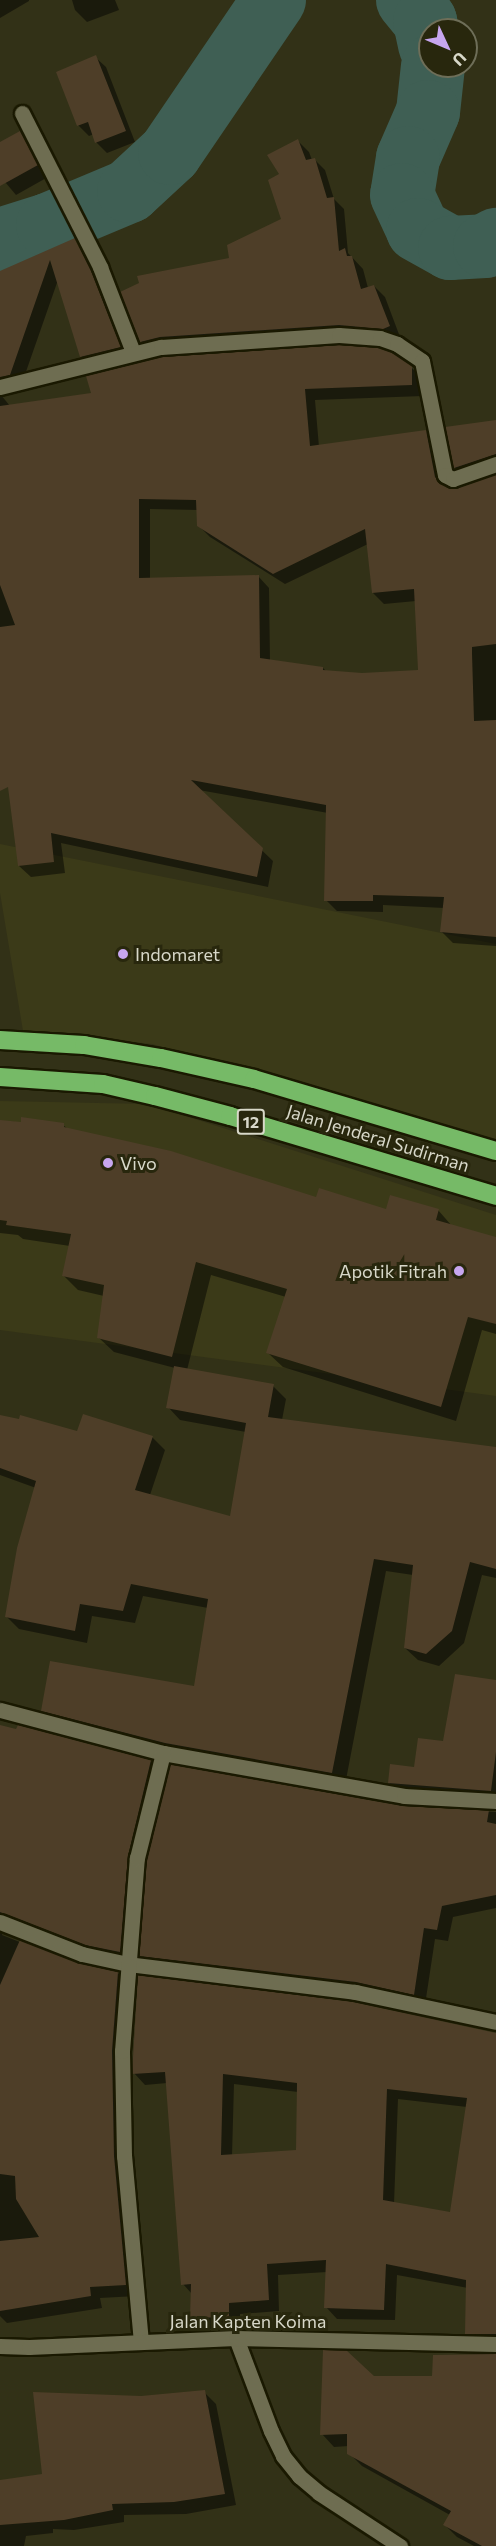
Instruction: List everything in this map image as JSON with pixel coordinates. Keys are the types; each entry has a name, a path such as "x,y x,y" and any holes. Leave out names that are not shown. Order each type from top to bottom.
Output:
{"highway":[{"name":"Jalan Jenderal Sudirman","path":"0,1040 103,1047 173,1060 254,1079 496,1151"},
{"name":"Jalan Jenderal Sudirman","path":"0,1077 103,1084 145,1094 230,1116 496,1196"}],"street":[{"path":"22,113 100,267 133,352"},
{"path":"0,387 133,352 161,347 328,336 380,338 398,344 422,361 445,475 453,478 496,464"},
{"path":"0,1710 163,1753 404,1796 496,1801"},
{"path":"141,2342 124,2156 122,2051 137,1858 163,1753"},
{"path":"0,1922 82,1954 128,1964 355,1992 496,2022"},
{"path":"236,2338 271,2431 283,2456 299,2476 319,2493 400,2546"},
{"name":"Jalan Kapten Koima","path":"0,2346 29,2347 236,2338 496,2344"}],"shaded area":[{"path":"0,844 496,944 496,1140 152,1044 23,1031 0,893"},
{"path":"0,1101 148,1104 496,1215 496,1396 0,1330"}],"building":[{"path":"96,55 126,131 95,143 88,122 77,126 56,72"},
{"path":"20,131 38,165 0,186 0,142"},
{"path":"298,139 306,160 315,158 327,198 334,197 339,251 345,248 347,256 352,256 361,289 374,285 390,326 383,329 339,325 160,337 140,342 120,292 139,283 137,276 229,258 227,245 281,219 268,180 279,174 267,155"},
{"path":"75,238 91,271 121,347 80,357 50,260 10,375 0,377 0,271"},
{"path":"339,345 378,348 393,353 412,366 412,385 305,389 310,446 426,430 435,477 441,484 456,488 496,474 496,644 472,647 472,653 474,721 496,720 496,937 440,932 444,897 373,895 373,901 324,901 326,805 191,780 263,848 257,877 51,833 54,862 18,866 8,787 0,791 0,627 15,625 0,585 0,406 91,393 86,376 163,357","holes":["139,499 196,500 197,526 273,574 365,529 372,593 414,589 418,670 362,673 323,670 323,667 260,658 259,575 139,578"]},
{"path":"496,420 496,454 454,468 445,427"},
{"path":"21,1117 64,1123 64,1127 171,1151 316,1197 319,1188 386,1209 390,1195 439,1209 436,1220 496,1237 496,1324 468,1317 441,1407 266,1353 287,1289 196,1262 172,1357 97,1338 104,1285 62,1276 71,1234 6,1225 7,1221 0,1220 0,1120 21,1122"},
{"path":"174,1366 274,1384 268,1417 496,1447 496,1569 470,1562 452,1631 426,1654 404,1648 413,1565 374,1559 332,1773 165,1743 41,1711 50,1661 194,1686 208,1599 131,1584 123,1611 80,1604 75,1631 5,1617 17,1548 36,1481 0,1468 0,1415 19,1419 20,1415 77,1431 83,1414 153,1436 135,1490 230,1516 246,1423 166,1408"},
{"path":"455,1674 496,1680 496,1752 491,1791 388,1783 390,1764 414,1767 418,1738 443,1741"},
{"path":"0,1725 16,1729 18,1725 151,1760 128,1856 120,1952 85,1945 0,1912"},
{"path":"170,1764 402,1806 489,1810 487,1822 496,1824 496,1895 442,1906 437,1930 424,1928 414,1995 356,1982 139,1956 147,1860"},
{"path":"20,1940 79,1963 118,1972 112,2051 114,2156 126,2285 90,2287 91,2296 0,2311 0,2241 39,2237 16,2199 15,2176 0,2174 0,1985"},
{"path":"138,1975 353,2002 496,2033 496,2334 465,2334 466,2280 386,2264 384,2310 324,2308 326,2260 267,2264 269,2300 229,2303 229,2317 190,2318 191,2284 181,2285 165,2072 132,2074","holes":["223,2074 297,2083 296,2150 221,2155","387,2089 467,2098 450,2212 383,2200"]},
{"path":"323,2350 346,2350 374,2376 432,2376 433,2355 496,2354 496,2546 482,2546 443,2525 451,2511 347,2454 347,2434 320,2435"},
{"path":"205,2390 225,2494 174,2502 112,2504 113,2510 64,2520 0,2525 0,2480 42,2474 33,2392 141,2396"}],"waterway":[{"path":"0,240 48,225 129,191 170,153 274,0"},
{"path":"408,0 423,18"},
{"path":"432,78 428,112 408,158 402,195 418,230 450,248 485,246 496,240"}],"place":[{"name":"Indomaret","path":"123,954"},
{"name":"Vivo","path":"108,1163"},
{"name":"Apotik Fitrah","path":"459,1271"}]}
